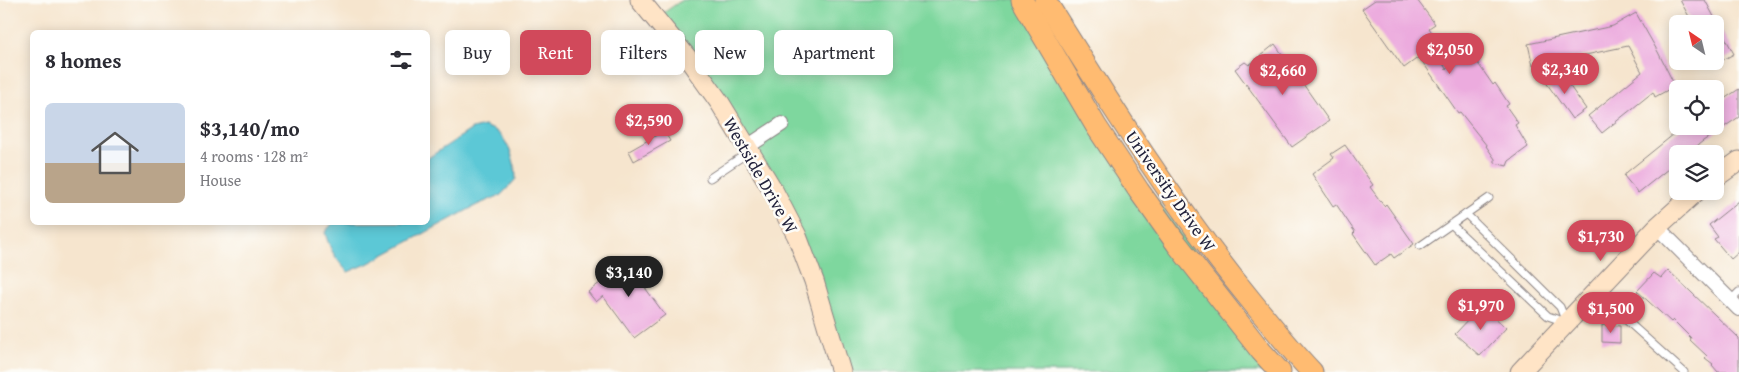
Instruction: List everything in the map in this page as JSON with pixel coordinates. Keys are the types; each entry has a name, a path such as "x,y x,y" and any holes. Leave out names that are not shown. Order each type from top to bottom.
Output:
{"main road":[{"name":"University Drive W","path":"1022,0 1096,126 1139,192 1177,244 1261,351 1280,372"},
{"name":"University Drive W","path":"1045,0 1140,148 1189,220 1235,282 1293,353 1312,372"}],"street":[{"name":"Westside Drive W","path":"640,0 690,60 720,103 773,190 797,236 814,281 841,372"},
{"path":"748,149 782,124"},
{"path":"1724,172 1739,161"},
{"path":"1515,372 1525,366 1657,228 1687,200"},
{"path":"1657,228 1736,300"}],"lane":[{"path":"710,178 748,149"},
{"path":"1420,246 1489,198"},
{"path":"1466,214 1560,307 1566,322"},
{"path":"1451,224 1548,316 1566,322"},
{"path":"1596,292 1684,372"}],"green space":[{"path":"682,0 1022,0 1059,63 1280,372 841,372 797,236 685,63 685,30 664,30 656,18"}],"water":[{"path":"484,126 501,135 513,159 516,179 501,195 477,205 367,264 348,272 331,249 325,232 331,225 430,225 430,157 472,129"}],"building":[{"path":"1375,0 1417,0 1435,24 1429,28 1439,43 1434,46 1446,69 1470,52 1509,104 1506,106 1518,123 1515,125 1528,147 1509,161 1507,166 1495,163 1495,159 1487,146 1460,112 1458,113 1419,57 1404,68 1362,9"},
{"path":"1680,0 1705,0 1713,15 1688,15"},
{"path":"1636,13 1672,80 1669,80 1669,89 1655,97 1653,92 1602,133 1588,116 1642,72 1628,46 1533,66 1528,44 1613,26"},
{"path":"1724,35 1734,54 1724,59"},
{"path":"1275,44 1329,121 1292,147 1235,69 1245,62 1249,65"},
{"path":"1559,71 1586,109 1572,119 1545,81"},
{"path":"1739,89 1739,117 1724,127 1724,99"},
{"path":"664,131 670,141 634,161 629,151"},
{"path":"1673,135 1712,135 1698,145 1669,145 1669,168 1638,193 1624,176"},
{"path":"1345,145 1373,185 1370,187 1384,206 1386,204 1414,244 1394,258 1391,254 1375,265 1353,234 1355,232 1336,204 1333,206 1312,174 1334,158 1331,154"},
{"path":"1739,201 1739,252 1731,259 1714,239 1718,237 1709,225"},
{"path":"635,256 644,268 635,274 665,315 634,338 603,296 596,302 588,292"},
{"path":"1668,270 1739,338 1739,372 1718,372 1713,364 1705,358 1707,356 1673,320 1671,322 1637,291 1654,273 1661,278"},
{"path":"1484,307 1506,328 1480,356 1455,334 1472,316 1474,317"},
{"path":"1602,325 1620,326 1620,343 1602,342"}]}
